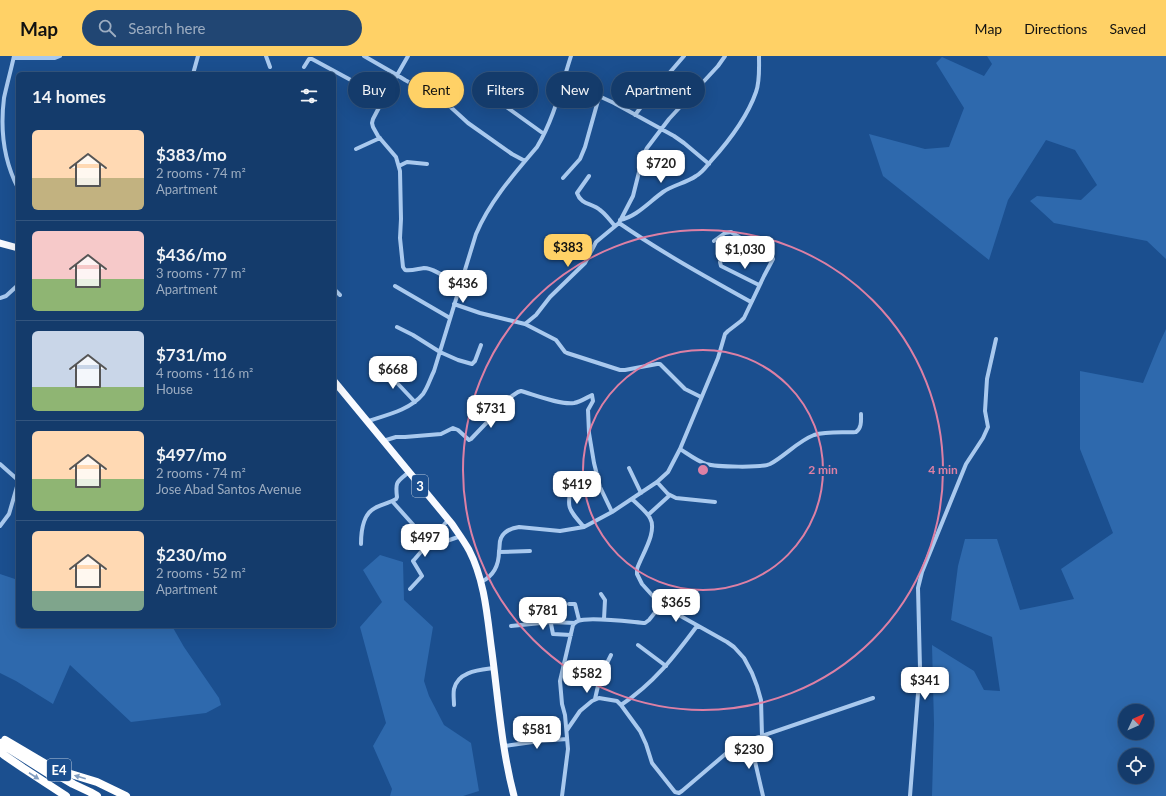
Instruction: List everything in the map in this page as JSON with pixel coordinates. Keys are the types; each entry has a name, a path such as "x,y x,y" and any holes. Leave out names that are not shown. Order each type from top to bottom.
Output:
{"highway":[{"path":"0,243 16,247"},
{"name":"3","path":"336,383 461,536 473,558 481,582 485,601 508,774 514,796"},
{"name":"E4","path":"2,740 49,774 90,796"},
{"name":"E4","path":"2,740 72,784 97,796"},
{"name":"E4","path":"2,740 60,771 97,782 126,796"},
{"name":"E4","path":"0,751 66,796"}],"street":[{"path":"16,183 5,155 1,139 4,100 14,57 55,58 60,56"},
{"path":"194,72 198,56"},
{"path":"266,56 270,67"},
{"path":"364,56 392,72"},
{"path":"399,72 408,56"},
{"path":"566,72 571,56"},
{"path":"635,115 684,56"},
{"path":"618,223 633,196 643,156 647,148 725,56"},
{"path":"525,324 536,315 550,297 585,263 596,242 622,220 668,190 695,177 709,164 730,139 752,101 758,83 759,56"},
{"path":"304,67 309,59 312,58 348,78"},
{"path":"400,77 444,101 468,123 512,154 525,161"},
{"path":"603,98 684,143 709,164"},
{"path":"379,108 372,123 375,132 393,152 399,166 401,202 400,238 403,267 408,271 424,268 430,269 460,287"},
{"path":"508,108 544,134"},
{"path":"367,422 396,412 415,402 427,386 440,352 476,234 487,210 537,147 555,108"},
{"path":"563,178 580,159 585,147 596,108"},
{"path":"356,149 380,138"},
{"path":"399,166 407,162 427,164"},
{"path":"589,176 577,193 577,195 588,205 599,209 667,254 751,302"},
{"path":"481,582 492,575 498,562 501,538 508,531 519,527 560,531 584,527 612,512 658,482 668,472 680,449 718,358 725,334 728,330 741,321 773,259 773,257 730,232 725,233 714,241"},
{"path":"720,262 721,266 759,286"},
{"path":"395,286 450,318"},
{"path":"0,298 6,296 16,288"},
{"path":"336,291 340,295"},
{"path":"454,304 480,313 525,324 556,340 568,353 620,370 660,364 685,389 701,397"},
{"path":"397,327 440,352 472,364 475,361 481,345"},
{"path":"910,796 920,668 918,588 922,572 966,464 983,438 988,427 985,411 987,379 996,339"},
{"path":"383,368 415,402"},
{"path":"383,441 396,437 441,434 453,428 458,430 469,440 508,400 521,391 569,403 579,401 592,395 593,401 588,410 589,433 594,464 600,487 612,512"},
{"path":"680,449 701,462 713,466 766,465 815,435 825,433 856,432 860,428 861,414"},
{"path":"0,464 16,478"},
{"path":"629,468 641,493"},
{"path":"361,544 363,525 368,514 374,509 392,501 396,497 397,482 409,472"},
{"path":"658,482 670,495 676,498 715,502"},
{"path":"572,484 568,505 572,513 584,527"},
{"path":"0,526 9,514 16,490"},
{"path":"648,515 670,495"},
{"path":"632,499 651,518 652,522 651,534 638,566 637,574 642,584 661,605 727,642 744,658 752,673 761,700 762,736"},
{"path":"392,501 435,545 461,536"},
{"path":"410,589 422,576 413,561 448,520"},
{"path":"499,552 530,551"},
{"path":"601,594 606,600 604,620"},
{"path":"547,604 553,634 571,635"},
{"path":"562,796 567,765 567,730 562,704 560,681 571,635 577,621 575,604 569,604"},
{"path":"511,626 551,622 604,620 645,623 661,605"},
{"path":"621,706 645,688 666,666 698,626"},
{"path":"638,645 666,666"},
{"path":"595,699 600,677 611,655"},
{"path":"454,705 455,687 457,682 469,672 495,668"},
{"path":"567,730 580,711 595,699 599,698 617,701 640,731 652,763 675,792 679,793 729,751 750,740 873,698"},
{"path":"504,746 567,739"},
{"path":"750,740 763,796"}],"shaded area":[{"path":"987,56 1166,56 1166,259 1147,241 1054,223 1030,201 1037,196 1081,200 1097,185 1075,150 1046,140 1008,200 989,260 883,176 869,134 925,149 949,147 964,108 936,63 942,57 984,76 992,64"},
{"path":"1166,329 1166,796 932,796 934,724 932,645 974,671 984,690 1000,691 992,637 951,620 958,566 965,539 997,539 1020,610 1074,599 1061,569 1113,533 1080,449 1080,371 1143,383"},
{"path":"380,555 403,562 404,600 433,627 424,681 429,696 444,725 471,743 479,791 463,796 390,796 392,789 373,746 386,723 360,627 382,602 363,570"},
{"path":"0,574 16,579 16,628 173,628 184,647 219,698 221,705 206,713 131,722 70,665 53,704 0,673"}]}
